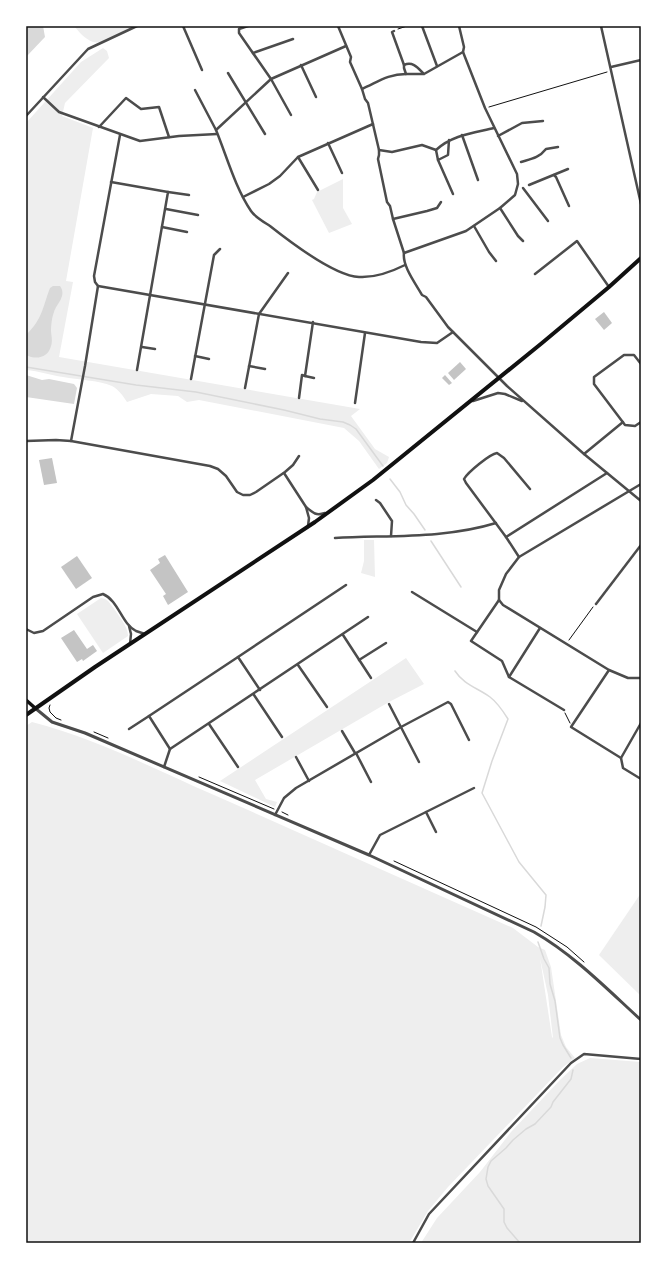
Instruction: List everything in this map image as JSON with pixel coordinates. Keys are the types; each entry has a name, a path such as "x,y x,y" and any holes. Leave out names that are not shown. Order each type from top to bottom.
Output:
{"main road":[{"path":"26,715 308,526 373,480 609,287 641,258"},
{"path":"26,700 35,708"}],"street":[{"path":"26,116 88,49 137,26"},
{"path":"183,26 202,70"},
{"path":"248,26 238,28 239,33 271,79 290,115"},
{"path":"338,26 351,57 350,62 368,103 379,150 378,159 387,202 390,206 404,253 403,258 422,295 426,297 453,332 524,402 641,502"},
{"path":"422,26 437,66"},
{"path":"404,253 466,231 500,208 515,195 518,184 517,174 485,108 463,52 464,47 459,26"},
{"path":"601,26 641,204"},
{"path":"394,31 392,32 406,74"},
{"path":"253,53 293,39"},
{"path":"216,130 271,79 346,46"},
{"path":"362,89 396,74 424,74 463,52"},
{"path":"611,67 641,60"},
{"path":"404,65 408,63 412,64 424,74"},
{"path":"301,65 316,98"},
{"path":"228,73 265,134"},
{"path":"195,90 218,134 242,197 252,213 286,238 337,271 357,277 371,276 406,266"},
{"path":"43,97 59,112 140,141 218,134"},
{"path":"99,127 126,98 141,109 159,106 169,138"},
{"path":"498,136 522,123 543,121"},
{"path":"242,197 269,184 280,176 298,156 373,124"},
{"path":"436,150 449,140 494,128"},
{"path":"70,442 98,286 95,282 94,276 120,135"},
{"path":"462,136 478,180"},
{"path":"438,160 448,155 449,140"},
{"path":"328,144 342,173"},
{"path":"379,150 392,152 422,145 436,150"},
{"path":"521,162 542,155 546,149 558,147"},
{"path":"436,150 438,160 453,194"},
{"path":"298,156 318,190"},
{"path":"529,185 568,169"},
{"path":"554,175 569,206"},
{"path":"112,182 189,195"},
{"path":"523,188 548,221"},
{"path":"137,370 168,192"},
{"path":"393,219 437,208 441,202"},
{"path":"500,208 518,236 523,241"},
{"path":"166,209 198,215"},
{"path":"474,226 496,261"},
{"path":"162,227 187,232"},
{"path":"535,274 577,241 609,287"},
{"path":"191,379 214,254 220,249"},
{"path":"245,388 259,314 288,273"},
{"path":"98,286 421,342 438,343 453,332"},
{"path":"305,376 312,322"},
{"path":"355,403 365,333"},
{"path":"142,347 155,349"},
{"path":"641,364 634,356 624,355 594,377 594,384 626,425 635,426 641,422"},
{"path":"195,356 209,359"},
{"path":"249,366 265,369"},
{"path":"299,398 302,375 314,378"},
{"path":"471,401 498,393 505,394 524,402"},
{"path":"584,454 623,422"},
{"path":"26,441 56,440 210,466 218,469 226,476 237,492 243,495 250,495 256,492 284,473 293,465 299,456"},
{"path":"519,557 464,479 492,455 497,453 504,458 530,490"},
{"path":"284,473 306,507 314,514 320,515 328,512"},
{"path":"506,537 607,473"},
{"path":"564,710 510,677 502,661 471,641 499,600 499,590 506,574 519,557 641,484"},
{"path":"376,500 380,503 392,521 391,536"},
{"path":"306,507 309,518 308,526"},
{"path":"335,538 424,535 480,528 496,523"},
{"path":"596,604 641,545"},
{"path":"129,729 346,585"},
{"path":"412,592 477,632"},
{"path":"26,629 34,633 43,631 93,597 103,594 109,596 129,625 136,631 146,634"},
{"path":"499,600 503,605 609,670 628,678 641,678"},
{"path":"164,767 170,749 254,695 368,617"},
{"path":"129,625 131,634 130,644"},
{"path":"510,677 540,628"},
{"path":"343,635 370,678"},
{"path":"359,660 386,643"},
{"path":"238,657 260,690"},
{"path":"298,665 327,708"},
{"path":"609,670 572,727 621,758"},
{"path":"254,695 282,737"},
{"path":"275,815 284,798 289,793 401,727 448,702 451,704 469,740"},
{"path":"389,704 419,762"},
{"path":"35,708 52,722 85,733 164,767 369,856 524,926 558,946 641,1020"},
{"path":"149,716 170,749"},
{"path":"641,723 621,758 623,768 641,779"},
{"path":"209,724 238,767"},
{"path":"342,731 372,782"},
{"path":"296,757 309,780"},
{"path":"369,856 380,835 474,788"},
{"path":"426,812 436,832"},
{"path":"413,1243 429,1214 571,1063 584,1054 641,1059"}],"path":[{"path":"394,31 407,26"},
{"path":"485,108 531,93 612,71"},
{"path":"566,644 596,604"},
{"path":"48,699 51,703 49,708 50,712 56,718 63,721"},
{"path":"564,710 572,727"},
{"path":"90,732 95,732 109,738"},
{"path":"194,775 277,810"}],"shaded area":[{"path":"26,26 43,26 45,37 26,57"},
{"path":"74,26 139,26 110,40 93,42 87,39"},
{"path":"103,48 107,51 109,58 65,103 62,116 93,128 66,281 73,282 59,357 360,409 351,416 375,449 389,457 387,463 379,469 359,441 344,428 199,400 187,402 178,396 151,394 127,402 117,389 106,384 26,370 26,123 81,62"},
{"path":"343,179 343,208 352,224 329,233 312,200 317,192"},
{"path":"53,286 60,286 62,296 53,314 51,346 47,353 41,357 30,357 26,355 26,335 39,318 50,288"},
{"path":"26,375 42,380 49,379 74,384 77,388 74,404 26,397"},
{"path":"364,540 374,540 375,577 361,573 364,561"},
{"path":"101,598 108,601 124,623 128,632 128,636 103,653 77,614"},
{"path":"406,658 424,684 389,702 255,780 266,799 277,802 275,807 220,781"},
{"path":"32,722 79,736 101,745 513,928 538,947 545,950 551,967 561,1035 566,1047 575,1058 563,1067 448,1187 428,1211 409,1243 27,1243 26,726","holes":["540,958 548,995 553,1038"]},
{"path":"641,893 641,996 599,955"},
{"path":"590,1058 641,1062 641,1243 421,1243 437,1218 480,1172 511,1132 577,1064"}],"building":[{"path":"604,312 612,323 604,330 595,319"},
{"path":"460,362 466,369 454,380 448,373"},
{"path":"445,375 452,383 449,385 442,378"},
{"path":"52,458 57,483 44,485 39,460"},
{"path":"165,555 188,592 168,605 163,596 166,594 150,570 160,563 158,559"},
{"path":"77,556 92,578 76,589 61,567"},
{"path":"74,630 87,649 93,645 97,651 83,661 82,659 77,662 61,638"}],"waterway":[{"path":"26,367 136,385 196,392 320,419 343,422 356,429 383,466"},
{"path":"390,479 400,492 406,505 425,530"},
{"path":"431,541 461,587"},
{"path":"455,671 467,683 493,699 508,719 482,793 519,862 546,895 541,926"},
{"path":"538,942 549,968 550,984 555,1001 560,1038 571,1058"},
{"path":"520,1243 507,1228 504,1222 504,1209 488,1186 486,1179 488,1167 491,1161 513,1140 526,1129 535,1124 551,1107 553,1102 571,1079 573,1070"}]}
